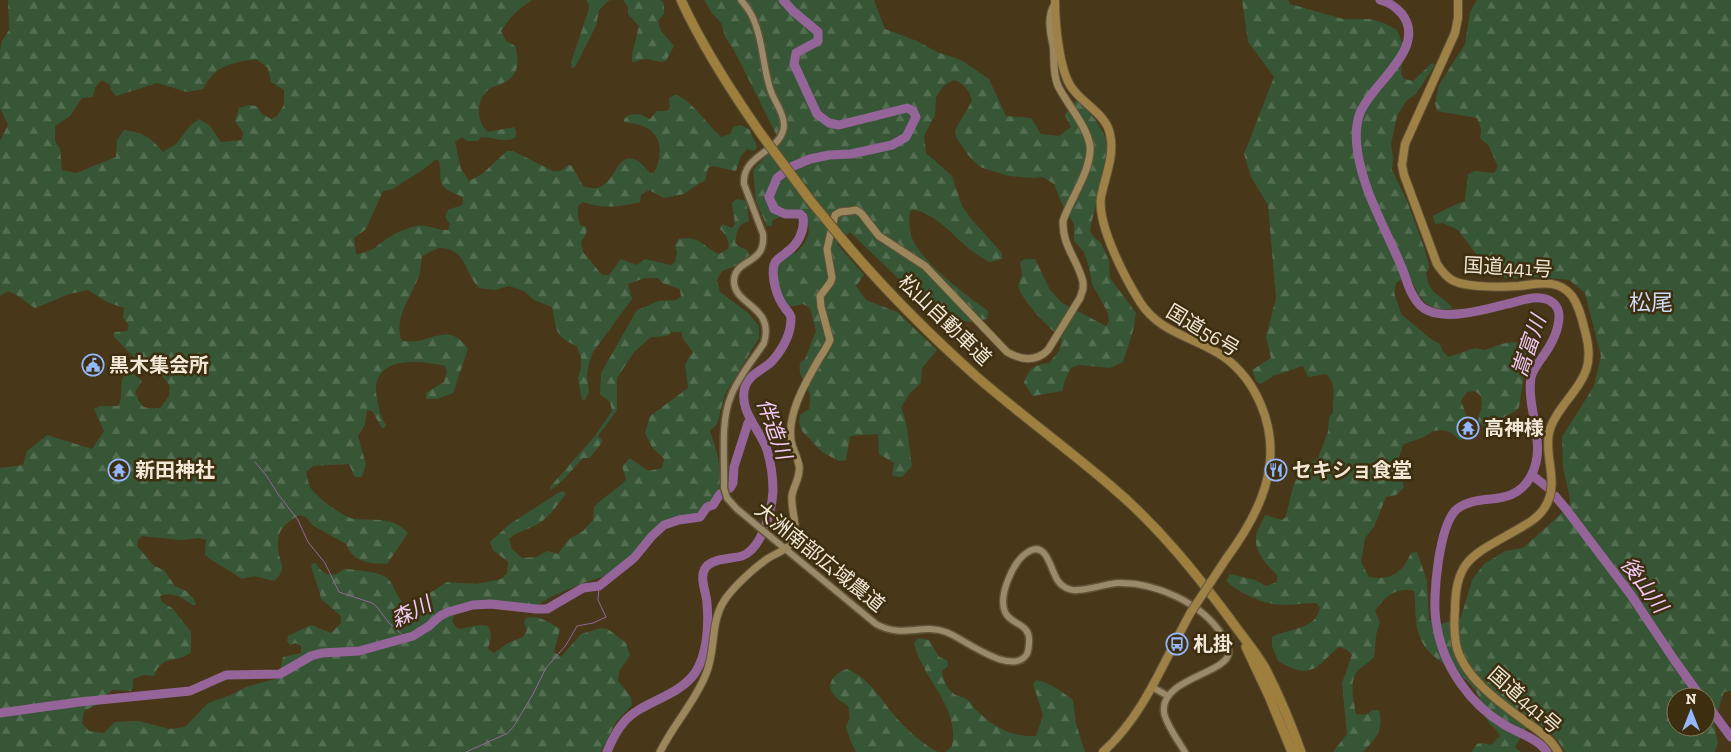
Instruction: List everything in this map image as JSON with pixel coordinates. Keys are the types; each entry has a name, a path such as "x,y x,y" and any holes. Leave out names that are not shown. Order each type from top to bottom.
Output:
{"highway":[{"name":"松山自動車道","path":"681,0 712,60 761,134 804,193 867,268 975,375 1112,487 1145,517 1186,564 1257,654 1266,670 1300,752"},
{"name":"国道441号","path":"1458,0 1458,18 1455,33 1405,144 1402,155 1404,175 1416,208 1437,264 1454,281 1465,284 1505,286 1551,283 1567,291 1579,308 1589,345 1589,357 1581,382 1558,412 1549,433 1548,446 1552,487 1548,502 1544,510 1534,520 1475,555 1465,565 1459,575 1456,586 1454,633 1461,660 1469,672 1500,703 1550,740 1558,752"},
{"name":"国道56号","path":"1055,2 1062,63 1066,78 1073,89 1104,121 1110,132 1112,145 1111,159 1101,199 1101,213 1105,232 1130,285 1141,304 1153,319 1163,326 1206,346 1224,357 1240,371 1255,392 1264,414 1269,432 1271,459 1264,492 1253,517 1191,612 1152,687 1127,727 1103,752"},
{"name":"松山自動車道","path":"1232,623 1256,668 1292,752"}],"main road":[{"path":"660,752 673,728 702,684 710,664 716,618 723,602 760,564 785,549 792,542 795,533 792,494 799,473 799,465 791,446 792,423 801,392 830,340 820,307 820,296 830,284 832,278 827,249 835,215 850,210 856,210 861,213 879,236 925,266 1007,352 1016,357 1032,359 1042,356 1048,350 1080,298 1083,282 1065,242 1063,221 1087,167 1090,145 1087,135 1054,76 1050,31 1052,9 1055,2"}],"street":[{"name":"大洲南部広域農道","path":"741,0 754,17 771,92 784,122 779,139 745,170 744,184 764,234 764,241 760,254 744,264 736,274 735,286 739,294 758,312 766,324 766,334 764,343 731,394 727,407 725,420 724,488 727,498 737,509 876,624 892,631 926,630 946,632 993,658 1004,661 1020,660 1028,651 1029,637 1027,632 1023,626 1010,618 1006,613 1004,603 1006,584 1016,562 1030,550 1037,549 1044,553 1057,581 1067,589 1077,590 1118,583 1148,586 1169,592 1184,600 1211,621 1228,648 1229,654 1221,665 1198,674 1168,696"},
{"path":"1152,687 1168,696 1164,705 1164,713 1185,752"}],"green space":[{"path":"8,0 532,0 515,14 501,31 506,41 515,46 518,63 515,73 507,81 487,91 483,95 479,106 481,123 488,132 514,127 516,137 503,140 481,137 478,141 467,141 462,137 455,142 461,169 469,181 482,174 507,151 513,151 553,171 560,171 569,165 572,166 583,186 594,188 602,186 608,181 622,161 628,158 638,161 650,173 655,172 660,152 656,137 644,127 624,122 624,119 629,115 639,114 650,119 657,111 666,111 670,108 669,98 674,95 686,100 721,137 730,134 733,127 741,125 750,130 757,148 754,151 747,149 741,156 736,171 713,166 708,168 705,181 684,194 664,198 649,190 641,195 640,202 633,204 604,206 583,202 578,206 580,225 586,227 585,235 581,242 583,252 602,275 609,275 621,259 637,265 645,259 671,265 675,262 677,253 675,245 679,239 697,240 719,254 728,249 727,238 720,229 722,224 732,228 735,224 732,203 736,199 746,201 749,221 742,224 739,228 735,242 738,246 747,250 749,255 735,266 722,271 717,280 720,292 748,313 759,326 759,338 725,394 717,424 710,431 718,456 720,474 720,483 715,499 697,514 668,521 659,526 634,560 617,573 594,579 564,591 544,601 530,611 509,610 496,603 476,602 464,606 452,621 459,629 480,625 488,626 491,635 488,649 494,653 508,643 523,637 527,630 524,623 526,618 531,617 544,620 560,629 554,652 561,657 581,634 601,628 608,629 626,643 630,656 619,671 618,681 631,697 632,705 616,722 601,752 0,752 0,468 23,465 27,451 47,435 92,449 104,431 94,409 100,406 118,406 121,399 124,375 133,373 142,381 135,392 141,404 146,408 160,408 169,396 170,386 161,374 144,373 135,358 113,336 115,332 127,331 129,325 123,318 124,308 107,302 88,290 69,294 35,308 8,291 0,296 0,141 8,125 0,108 0,51 2,41 9,30","holes":["256,59 268,68 271,82 284,90 284,105 277,116 271,119 262,114 256,106 249,105 239,108 235,121 243,132 242,140 221,142 210,126 199,119 190,126 176,144 163,152 146,136 124,130 117,140 116,157 76,173 62,170 60,149 55,141 55,126 70,116 82,98 93,97 95,88 102,80 110,85 111,90 116,96 157,83 187,92 203,89 213,75 225,66","435,160 438,160 443,185 463,198 462,205 448,210 445,217 450,224 448,230 422,225 417,226 396,233 371,250 356,254 354,238 366,229 383,191 394,188","438,248 447,249 459,256 479,288 495,290 509,286 524,291 534,300 552,307 556,327 560,335 577,346 581,358 578,378 582,400 585,400 589,392 587,376 593,352 632,299 628,284 645,278 658,278 662,283 680,289 681,297 676,300 659,301 637,310 601,373 600,394 610,402 612,411 594,437 550,487 551,490 564,479 583,458 590,458 603,441 598,436 617,410 617,378 634,352 651,337 667,336 672,332 681,332 683,339 693,352 685,364 688,388 650,416 645,433 652,447 664,459 662,468 648,471 630,458 622,466 625,481 594,507 593,520 583,531 569,539 558,554 548,551 536,557 522,558 512,549 509,539 545,519 566,494 563,491 558,493 510,524 490,542 493,550 508,562 507,573 501,579 476,584 447,582 427,595 423,606 408,607 399,598 390,581 381,575 344,569 331,575 324,573 315,563 311,564 321,599 341,616 341,623 331,633 311,625 288,636 287,641 290,645 296,643 301,646 301,653 283,657 278,678 246,687 231,695 208,703 185,727 169,729 139,721 115,722 104,733 89,731 82,723 84,711 96,705 112,690 131,691 133,679 144,675 154,676 161,664 181,658 191,652 191,632 172,608 162,602 160,596 169,594 181,598 192,605 196,605 194,599 186,591 175,586 164,570 154,566 137,546 138,540 142,536 181,540 199,538 206,540 205,555 242,579 254,576 274,581 282,569 278,537 286,524 300,515 306,517 312,525 346,544 353,555 363,561 387,564 408,533 396,524 389,522 354,519 343,515 313,491 309,485 306,472 313,466 349,464 355,477 362,477 366,465 358,436 365,424 367,410 372,411 382,428 386,425 379,409 376,385 380,375 387,368 409,362 445,366 447,372 444,382 426,393 426,399 437,399 453,393 468,349 462,342 457,337 445,334 418,341 402,341 400,332 402,315 420,272 422,256"]},
{"path":"586,0 611,0 599,10 596,26 575,67 572,68 571,62 588,12 589,5"},
{"path":"623,0 661,0 664,4 664,14 658,21 661,31 674,46 666,61 660,62 645,59 632,62 632,54 639,26 628,14 628,7"},
{"path":"704,0 874,0 885,29 917,41 937,52 961,60 989,79 1006,116 1031,118 1041,134 1059,136 1071,127 1065,115 1073,102 1077,101 1084,106 1097,122 1106,138 1107,153 1090,230 1093,236 1101,243 1109,261 1110,278 1136,313 1133,331 1123,362 1110,368 1079,365 1071,368 1062,391 1033,396 1024,383 1032,368 1049,363 1059,351 1062,340 1022,295 1018,287 1022,274 1020,262 1025,259 1035,259 1050,290 1062,303 1106,326 1109,322 1108,313 1092,284 1084,252 1074,241 1074,224 1061,202 1054,184 1043,177 1009,176 980,167 968,155 956,137 955,130 972,101 966,88 954,80 944,85 936,97 935,115 924,136 926,153 952,176 962,206 1002,253 1002,259 989,262 972,251 929,215 913,210 910,212 909,222 912,238 925,258 945,278 988,311 987,319 969,322 933,316 903,283 850,232 837,244 864,275 856,286 866,300 897,312 937,350 922,368 921,383 910,393 901,407 906,422 912,466 902,477 892,476 894,463 879,454 878,434 850,436 846,460 839,461 822,452 802,431 799,423 800,415 809,409 810,399 809,391 801,374 800,363 805,359 816,331 810,308 803,304 789,307 779,293 774,261 775,257 782,253 796,253 805,243 808,236 808,223 795,218 780,217 772,221 772,226 767,226 756,202 753,170 780,142 735,52 725,37 722,24 711,12"},
{"path":"1242,0 1288,0 1290,4 1343,19 1370,19 1384,23 1397,30 1403,45 1401,73 1404,79 1413,81 1432,63 1435,65 1416,94 1406,101 1397,116 1391,144 1392,170 1407,201 1425,250 1429,267 1426,274 1430,286 1436,294 1452,307 1451,309 1436,308 1426,303 1418,294 1412,281 1401,280 1396,283 1394,292 1401,314 1431,339 1440,344 1448,357 1475,348 1485,350 1501,344 1515,342 1523,346 1527,357 1517,410 1486,428 1478,422 1482,407 1481,396 1475,391 1467,392 1461,401 1466,414 1469,437 1460,440 1450,432 1442,430 1433,431 1424,437 1404,444 1401,450 1399,470 1404,487 1396,495 1386,497 1374,527 1365,538 1361,562 1369,577 1384,578 1395,574 1404,566 1411,553 1417,552 1427,581 1429,620 1442,624 1461,617 1472,580 1484,564 1505,551 1523,548 1570,506 1563,467 1562,437 1594,386 1601,356 1585,293 1569,280 1538,277 1508,279 1493,274 1458,230 1443,223 1435,224 1433,216 1465,201 1468,174 1475,171 1494,173 1498,167 1489,146 1480,138 1481,129 1477,118 1437,111 1435,103 1439,85 1465,44 1470,12 1477,0 1731,0 1731,691 1724,692 1716,717 1716,687 1666,687 1666,737 1716,737 1716,733 1718,743 1715,752 1565,752 1551,733 1531,720 1515,747 1521,752 1471,752 1477,744 1491,745 1500,736 1487,720 1479,696 1474,688 1464,678 1429,652 1424,645 1417,626 1414,591 1402,590 1387,597 1375,611 1380,622 1376,635 1374,657 1356,673 1353,683 1356,714 1365,715 1373,710 1379,710 1380,729 1378,734 1363,752 1333,752 1347,734 1342,683 1352,655 1346,649 1339,647 1317,667 1305,671 1287,666 1278,661 1272,646 1272,637 1308,624 1318,615 1320,607 1316,603 1277,605 1261,601 1245,594 1226,581 1230,574 1255,580 1266,586 1277,582 1277,575 1262,558 1257,548 1257,532 1265,515 1282,520 1286,517 1298,473 1318,458 1328,432 1329,417 1333,413 1334,392 1332,382 1326,374 1308,377 1303,366 1273,376 1261,384 1256,381 1252,370 1271,358 1266,337 1276,298 1268,205 1251,177 1244,154 1274,77 1248,42"},
{"path":"918,638 929,640 939,657 947,660 948,666 942,671 945,682 951,692 967,700 996,726 1011,733 1036,736 1043,715 1033,684 1036,680 1060,691 1073,700 1076,724 1085,752 946,752 952,746 951,718 946,705 918,656 914,643"},
{"path":"847,669 862,677 909,730 938,752 856,752 846,727 850,718 848,706 836,697 831,687 835,676"}],"waterway":[{"name":"伴造川","path":"607,752 619,729 631,715 679,688 695,673 705,649 707,630 708,612 703,580 704,571 713,562 742,556 749,552 755,546 765,528 771,508 773,491 771,465 764,442 747,412 744,396 745,387 749,380 778,354 786,341 790,327 791,317 777,293 773,270 776,261 791,249 800,237 803,217 800,214 785,214 774,209 769,197 777,178 791,167 810,159 829,155 851,154 892,145 906,137 916,117 913,111 907,108 839,125 829,123 817,114 794,64 796,53 818,41 818,32 783,0"},
{"name":"嵩富川","path":"1380,0 1392,5 1402,14 1408,27 1408,40 1395,65 1366,102 1360,113 1357,122 1356,142 1368,191 1412,294 1422,307 1437,313 1468,313 1533,298 1543,298 1551,301 1558,311 1559,322 1553,339 1531,377 1531,402 1537,440 1536,464 1531,476 1515,493 1505,497 1476,501 1457,509 1451,517 1441,545 1435,596 1439,638 1448,662 1465,690 1491,716 1533,739 1547,752"},
{"name":"森川","path":"0,713 79,702 190,691 226,675 280,674 311,656 322,653 359,651 413,636 440,616 473,605 491,604 547,609 583,588 599,586 634,558 664,525 679,520 700,517 707,507 713,505 720,494 730,488 733,483 734,467 748,423 751,420"},
{"path":"255,462 298,520 308,542 325,563 339,592 372,603 389,623 405,637"},
{"name":"後山川","path":"1532,475 1547,487"},
{"name":"後山川","path":"1555,496 1631,595 1694,687"},
{"path":"466,752 508,733 533,694 546,668 566,645 577,626 593,623 606,617 598,600 599,586"},
{"name":"後山川","path":"1716,717 1731,737"}],"place":[{"name":"黒木集会所","path":"93,365"},
{"name":"高神様","path":"1468,428"},
{"name":"新田神社","path":"119,470"},
{"name":"セキショ食堂","path":"1276,470"},
{"name":"札掛","path":"1177,644"}],"district":[{"name":"松尾","path":"1651,302"}]}
